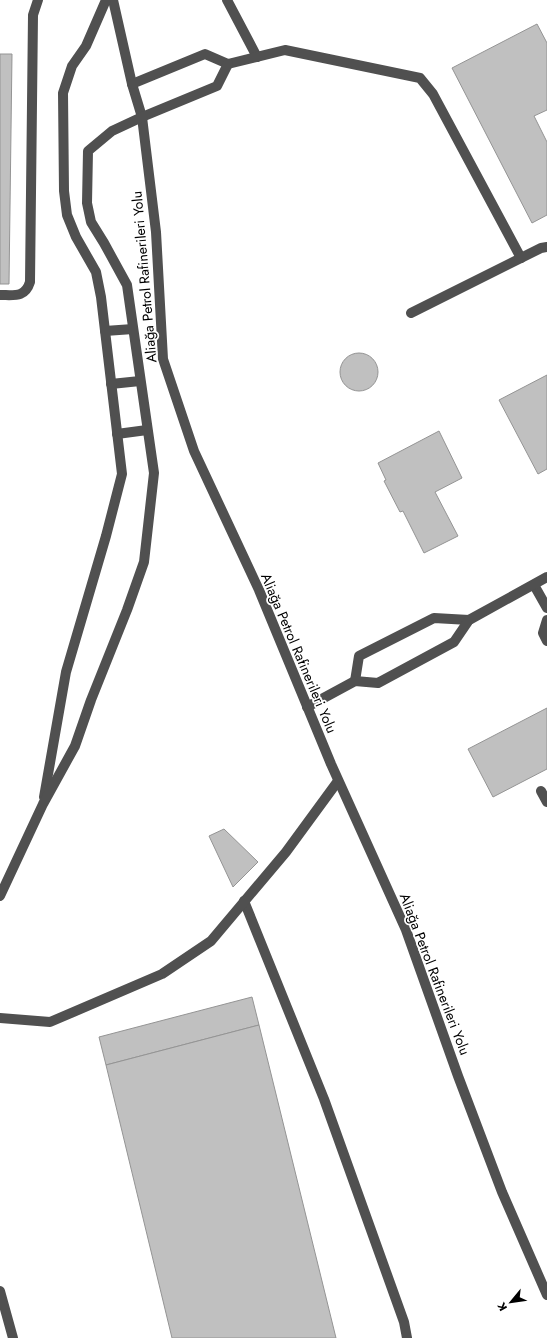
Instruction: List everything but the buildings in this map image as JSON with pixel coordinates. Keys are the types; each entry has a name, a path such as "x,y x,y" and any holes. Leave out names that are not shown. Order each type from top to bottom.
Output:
{"street":[{"path":"0,295 20,295 29,288 30,282 33,15 38,0"},
{"path":"43,804 66,672 100,558 122,474 101,297 96,272 76,237 67,215 64,191 63,93 72,66 86,46 106,0"},
{"name":"Aliağa Petrol Rafinerileri Yolu","path":"113,0 132,84 142,117 156,232 163,359 194,451 259,590 338,781 406,930 458,1076 502,1192 547,1295"},
{"path":"227,0 257,57"},
{"path":"132,84 205,54 228,64 284,50 420,78 433,94 521,258"},
{"path":"0,896 43,804 74,746 144,562 154,473 127,285 91,222 87,203 88,151 112,131 217,86 228,64"},
{"path":"411,313 541,248 547,247"},
{"path":"105,331 133,329"},
{"path":"111,384 140,381"},
{"path":"117,434 147,430"},
{"path":"307,707 355,680 378,683 454,642 469,620 547,577"},
{"path":"534,585 547,608"},
{"path":"355,680 359,656 434,618 469,620"},
{"path":"547,620 543,633 547,641"},
{"path":"0,1018 50,1022 162,974 211,941 286,852 338,781"},
{"path":"541,790 547,802"},
{"path":"244,902 324,1099 401,1315 407,1338"},
{"path":"0,1291 13,1338"}]}
